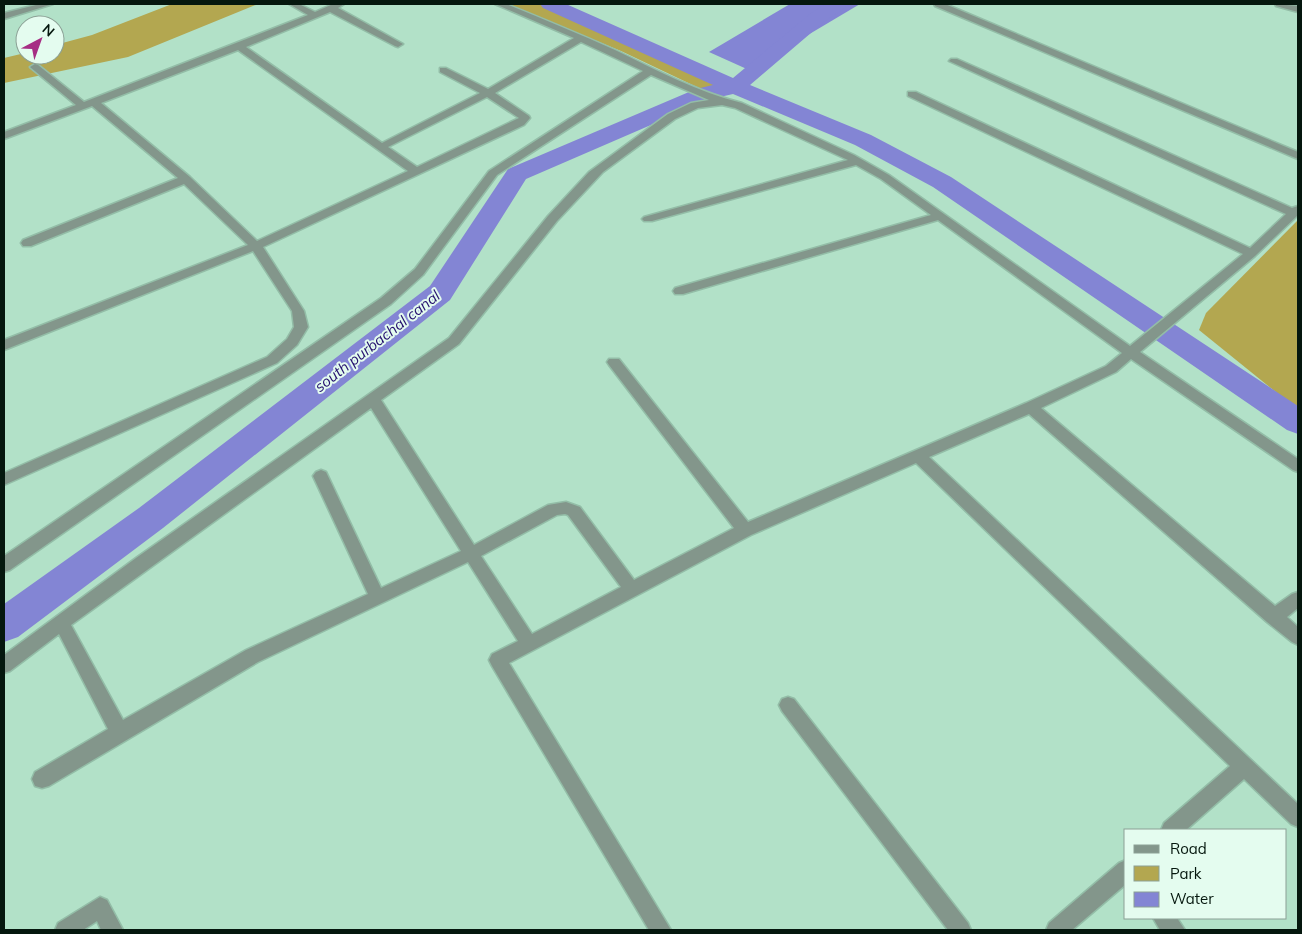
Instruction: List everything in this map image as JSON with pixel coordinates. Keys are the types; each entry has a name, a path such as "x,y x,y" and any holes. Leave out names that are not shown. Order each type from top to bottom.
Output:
{"street":[{"path":"4,16 49,4"},
{"path":"293,4 315,15"},
{"path":"499,4 581,38 685,87 738,105 857,161 885,177 1130,352 1298,466"},
{"path":"938,4 1298,156"},
{"path":"1279,4 1298,10"},
{"path":"4,136 240,46 335,6 398,44"},
{"path":"381,147 488,93 581,38"},
{"path":"240,46 416,172"},
{"path":"661,930 498,660 745,530 1031,407 1111,369 1251,253 1296,211 954,61"},
{"path":"4,479 272,360 292,342 301,327 298,311 256,246 186,178 89,104 35,67"},
{"path":"4,345 256,246 520,123 525,118 488,93 443,70"},
{"path":"4,565 386,301 419,272 493,173 650,71"},
{"path":"912,94 1251,253"},
{"path":"4,666 142,563 454,341 479,314 554,218 589,179 673,113 717,99"},
{"path":"648,219 857,161"},
{"path":"27,243 186,178"},
{"path":"679,291 941,216"},
{"path":"614,362 745,530"},
{"path":"373,400 529,644"},
{"path":"1031,407 1298,637"},
{"path":"918,456 1298,818"},
{"path":"321,476 378,598"},
{"path":"42,778 252,656 472,553 554,510 566,508 574,511 579,516 632,590"},
{"path":"1273,617 1298,599"},
{"path":"62,622 120,732"},
{"path":"788,705 961,930"},
{"path":"1172,829 1243,767"},
{"path":"1056,930 1124,873"},
{"path":"65,930 100,907 113,930"},
{"path":"1164,919 1174,930"}],"green space":[{"path":"172,4 258,4 128,57 4,83 4,58 15,55 15,65 65,65 65,42 92,35"},
{"path":"507,4 550,4 735,87 701,89 621,51"},
{"path":"1298,220 1298,410 1199,330 1206,313"}],"water":[{"path":"790,4 860,4 749,70 709,52"}],"waterway":[{"path":"550,4 735,87"},
{"name":"south purbachal canal","path":"735,87 818,17 838,4"},
{"name":"south purbachal canal","path":"4,625 151,518 440,293 517,174 704,94 735,87"},
{"path":"735,87 863,140 942,182 1298,422"}]}
